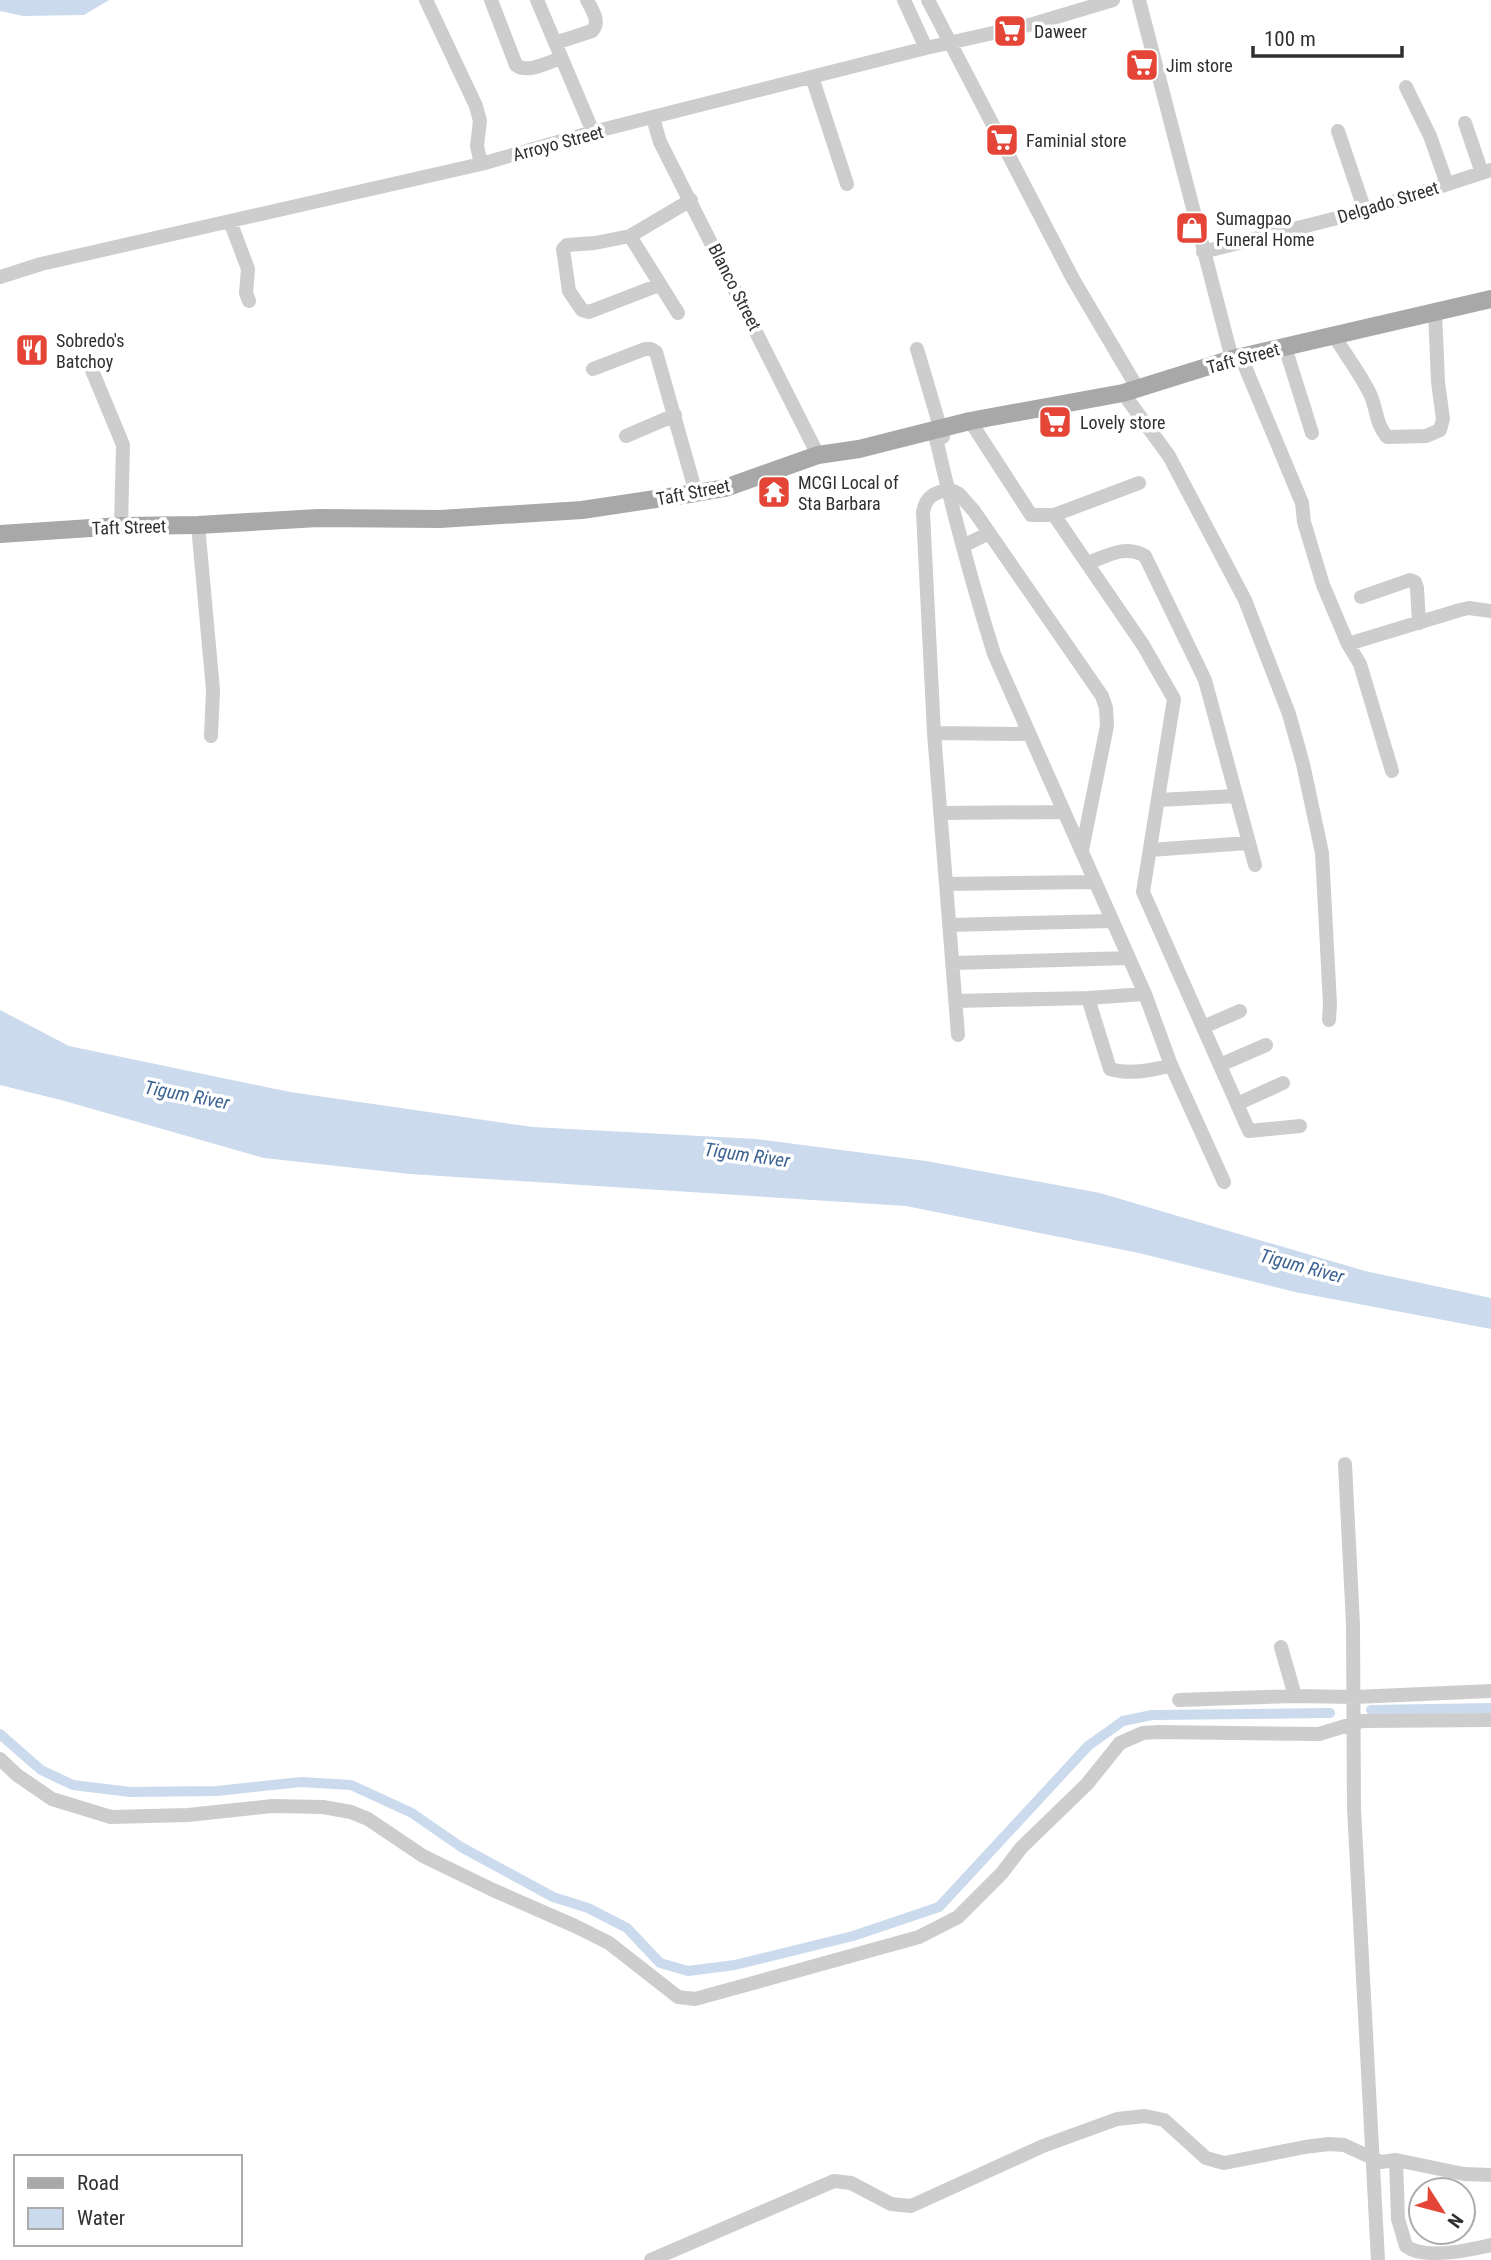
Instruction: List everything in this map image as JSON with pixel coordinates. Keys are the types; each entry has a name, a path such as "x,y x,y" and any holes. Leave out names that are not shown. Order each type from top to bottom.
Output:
{"main road":[{"name":"Taft Street","path":"0,534 121,526 318,519 440,519 582,510 696,493 725,488 818,455 859,449 970,421 1131,391 1236,358 1491,299"}],"street":[{"path":"426,0 476,106 480,121 477,146 481,164"},
{"path":"491,0 520,69 561,58"},
{"path":"537,0 593,132"},
{"path":"555,43 592,31 596,27 597,22 587,0"},
{"path":"904,0 926,48"},
{"path":"928,0 1131,391 1169,456 1239,589 1268,655 1289,713 1303,764 1322,853 1329,1020"},
{"name":"Arroyo Street","path":"0,277 41,264 481,164 593,132 926,48 1033,24 1113,0"},
{"path":"1139,0 1203,252 1236,358 1302,503 1304,522 1323,585 1348,644 1360,664 1392,771"},
{"path":"812,77 847,184"},
{"path":"1406,87 1430,136 1447,184"},
{"name":"Blanco Street","path":"653,118 660,142 818,455"},
{"path":"1465,122 1486,171"},
{"path":"1338,131 1365,211"},
{"name":"Delgado Street","path":"1203,252 1365,211 1486,171"},
{"path":"659,285 589,312 582,310 569,290 563,249 567,245 630,236 691,200"},
{"path":"230,221 248,269 248,301"},
{"path":"630,236 678,313"},
{"path":"1333,334 1371,397 1376,418 1387,437 1426,436 1440,430 1443,419 1438,382 1435,312"},
{"path":"1285,347 1312,433"},
{"path":"593,369 651,349 656,352 696,493"},
{"path":"917,349 937,429 951,468 949,489 994,654 1145,994 1171,1065 1224,1182"},
{"path":"89,363 122,445 121,526"},
{"path":"626,436 675,415"},
{"path":"970,421 1031,515 1054,515 1139,483"},
{"path":"958,1035 934,733 923,512 925,500 934,494 949,489 958,494 989,533 1102,696 1107,726 1082,850"},
{"path":"1054,515 1143,645 1174,699 1143,892 1249,1131 1300,1126"},
{"path":"198,525 213,690 211,736"},
{"path":"963,546 989,533"},
{"path":"1088,563 1121,550 1137,551 1146,556 1205,680 1255,865"},
{"path":"1361,597 1410,580 1415,582 1419,623"},
{"path":"1348,644 1469,608 1491,611"},
{"path":"934,733 1029,734"},
{"path":"1158,800 1236,796"},
{"path":"940,813 1064,812"},
{"path":"1150,850 1248,843"},
{"path":"946,884 1095,881"},
{"path":"949,925 1112,921"},
{"path":"952,963 1129,958"},
{"path":"955,1001 1087,999 1145,994"},
{"path":"1087,999 1110,1069 1120,1072 1150,1071 1171,1065"},
{"path":"1203,1027 1240,1011"},
{"path":"1220,1065 1266,1045"},
{"path":"1237,1104 1283,1083"},
{"path":"1345,1464 1356,1723 1354,1808 1378,2260"},
{"path":"1281,1647 1295,1696"},
{"path":"1179,1700 1491,1691"},
{"path":"0,1759 17,1775 52,1799 111,1817 188,1815 272,1806 323,1807 351,1812 368,1819 423,1856 609,1943 678,1997 695,1999 919,1937 941,1928 958,1917 974,1901 1021,1848 1087,1784 1120,1743 1132,1736 1158,1732 1319,1734 1362,1721 1491,1720"},
{"path":"651,2260 834,2181 851,2183 891,2204 911,2206 1043,2146 1130,2116 1154,2116 1164,2120 1206,2158 1224,2163 1329,2144 1344,2145 1381,2162 1396,2160 1464,2174 1491,2175"},
{"path":"1396,2160 1398,2219 1406,2246 1420,2253 1472,2250 1491,2245"}],"water":[{"path":"0,0 109,0 84,15 23,16 0,11"},
{"name":"Tigum River","path":"0,1010 69,1046 290,1092 533,1127 756,1139 926,1161 1100,1193 1365,1271 1491,1298 1491,1329 1295,1292 1139,1253 906,1206 410,1174 264,1158 0,1085"}],"waterway":[{"path":"1371,1710 1491,1708"},
{"path":"0,1734 41,1770 73,1785 130,1792 217,1791 301,1782 351,1785 412,1813 461,1847 553,1897 588,1908 627,1928 660,1963 688,1971 735,1965 853,1936 939,1907 1088,1746 1123,1721 1152,1715 1330,1713"}],"place":[{"name":"Daweer","path":"1010,31"},
{"name":"Jim store","path":"1142,65"},
{"name":"Faminial store","path":"1002,140"},
{"name":"Sumagpao Funeral Home","path":"1192,228"},
{"name":"Sobredo's Batchoy","path":"32,350"},
{"name":"Lovely store","path":"1055,422"},
{"name":"MCGI Local of Sta Barbara","path":"774,492"}]}
